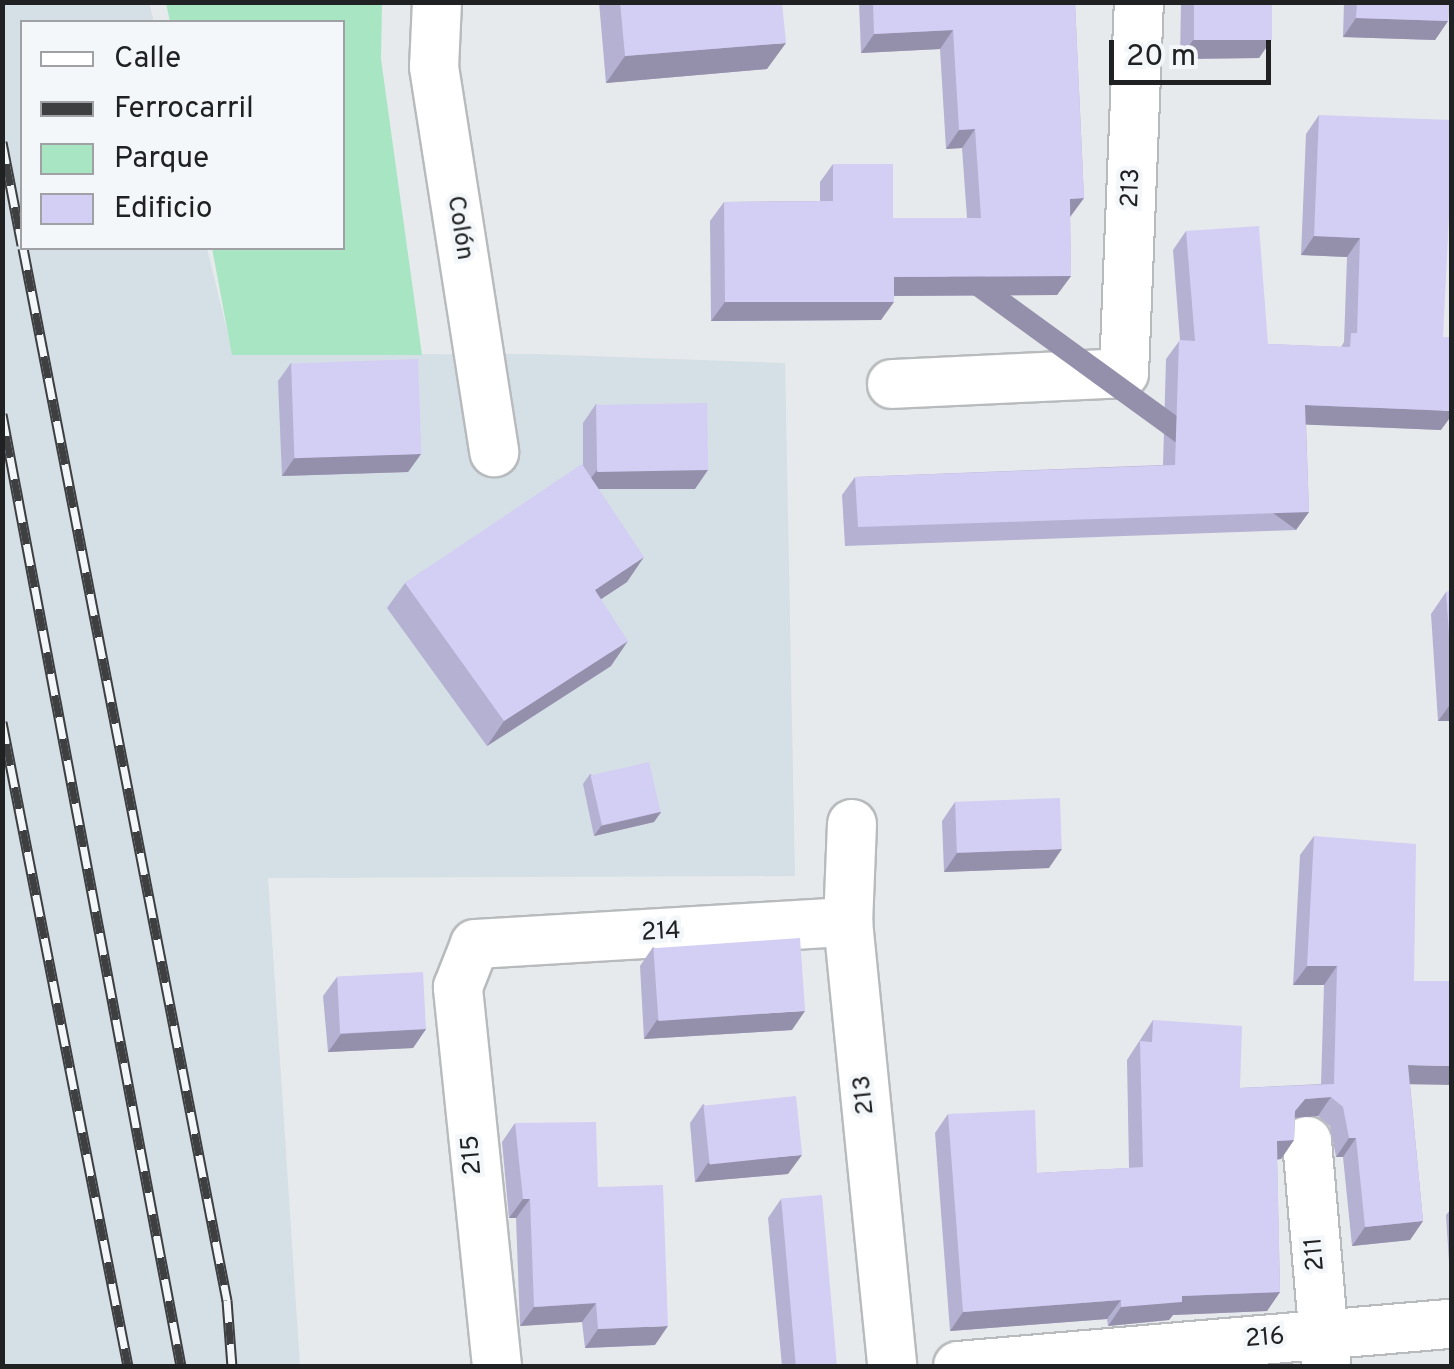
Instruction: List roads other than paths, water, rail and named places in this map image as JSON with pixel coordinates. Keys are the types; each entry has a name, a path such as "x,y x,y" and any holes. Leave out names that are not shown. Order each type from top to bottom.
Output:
{"street":[{"name":"Colón","path":"437,2 434,67 494,452"},
{"name":"213","path":"892,384 1124,373 1139,2"},
{"name":"213","path":"852,824 848,922 892,1366"},
{"name":"214","path":"474,944 848,922"},
{"name":"215","path":"474,944 458,987 497,1366"},
{"name":"211","path":"1307,1141 1325,1350"},
{"name":"216","path":"958,1366 1325,1350 1452,1324"}],"railway":[{"path":"2,142 20,235"},
{"path":"23,250 227,1300 232,1366"},
{"path":"2,414 181,1366"},
{"path":"2,722 128,1366"}]}
